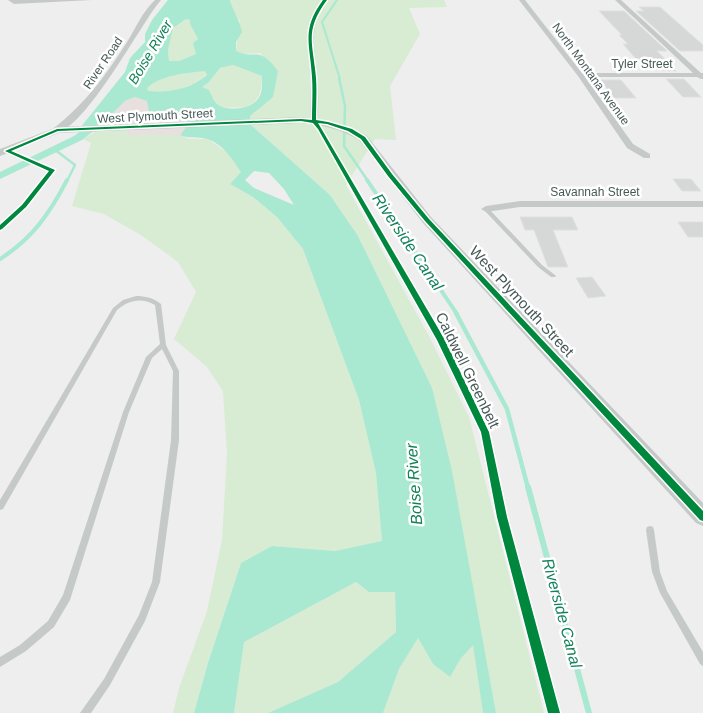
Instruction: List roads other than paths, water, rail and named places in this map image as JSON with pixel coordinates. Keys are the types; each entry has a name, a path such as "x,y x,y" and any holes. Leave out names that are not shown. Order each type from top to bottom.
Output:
{"street":[{"path":"11,1 57,2 89,0"},
{"name":"River Road","path":"57,130 90,103 148,11 158,0"},
{"path":"314,121 314,78 310,26 317,10 325,0"},
{"name":"North Montana Avenue","path":"522,0 580,75 630,146 647,156"},
{"path":"618,0 702,76"},
{"name":"Tyler Street","path":"580,75 702,76"},
{"name":"West Plymouth Street","path":"57,130 77,131 253,122 314,121 345,128 363,138 427,220 703,517"},
{"path":"0,153 57,130"},
{"name":"Savannah Street","path":"486,209 520,204 703,204"}],"lane":[{"path":"486,209 540,266 553,276"},
{"path":"0,507 115,308 131,298 142,297 158,304 163,345 176,371 175,440 156,582 142,618 112,674 86,713"},
{"path":"0,662 23,648 51,624 68,598 126,412 149,357 163,345"},
{"path":"650,530 656,572 664,593 703,660"}],"water":[{"name":"Boise River","path":"168,0 230,0 242,32 236,42 236,51 248,55 261,55 278,71 273,97 250,116 251,125 330,195 358,236 432,388 452,471 496,713 483,713 473,645 461,658 450,677 433,664 418,638 399,669 383,713 268,713 338,682 396,632 395,592 369,592 356,582 244,642 234,713 194,713 208,663 241,563 272,546 335,551 382,541 376,473 359,400 303,249 277,217 253,197 230,184 241,172 231,157 218,144 207,139 180,135 191,121 161,118 149,112 147,101 135,97 125,101 99,127 80,128 125,72 130,58 145,42 145,34 152,20","holes":["186,19 190,20 190,24 198,39 193,43 196,54 179,61 169,61 168,50 173,28","233,65 262,76 261,91 258,99 246,107 224,108 220,106 213,99 209,90 202,87 208,83 220,68","205,71 207,75 187,87 172,91 148,91 147,88 152,84 174,75","254,171 269,173 284,189 294,205 254,188 245,180"]}],"waterway":[{"name":"Riverside Canal","path":"337,0 322,22 340,79"},
{"name":"Riverside Canal","path":"339,78 345,106 344,146 368,181"},
{"path":"0,176 78,138 102,119"},
{"path":"54,149 75,165 67,181"},
{"path":"0,259 31,234 47,214 67,180"},
{"name":"Riverside Canal","path":"367,180 457,314"},
{"name":"Riverside Canal","path":"456,313 507,409 528,488"},
{"name":"Riverside Canal","path":"528,487 589,713"}]}
